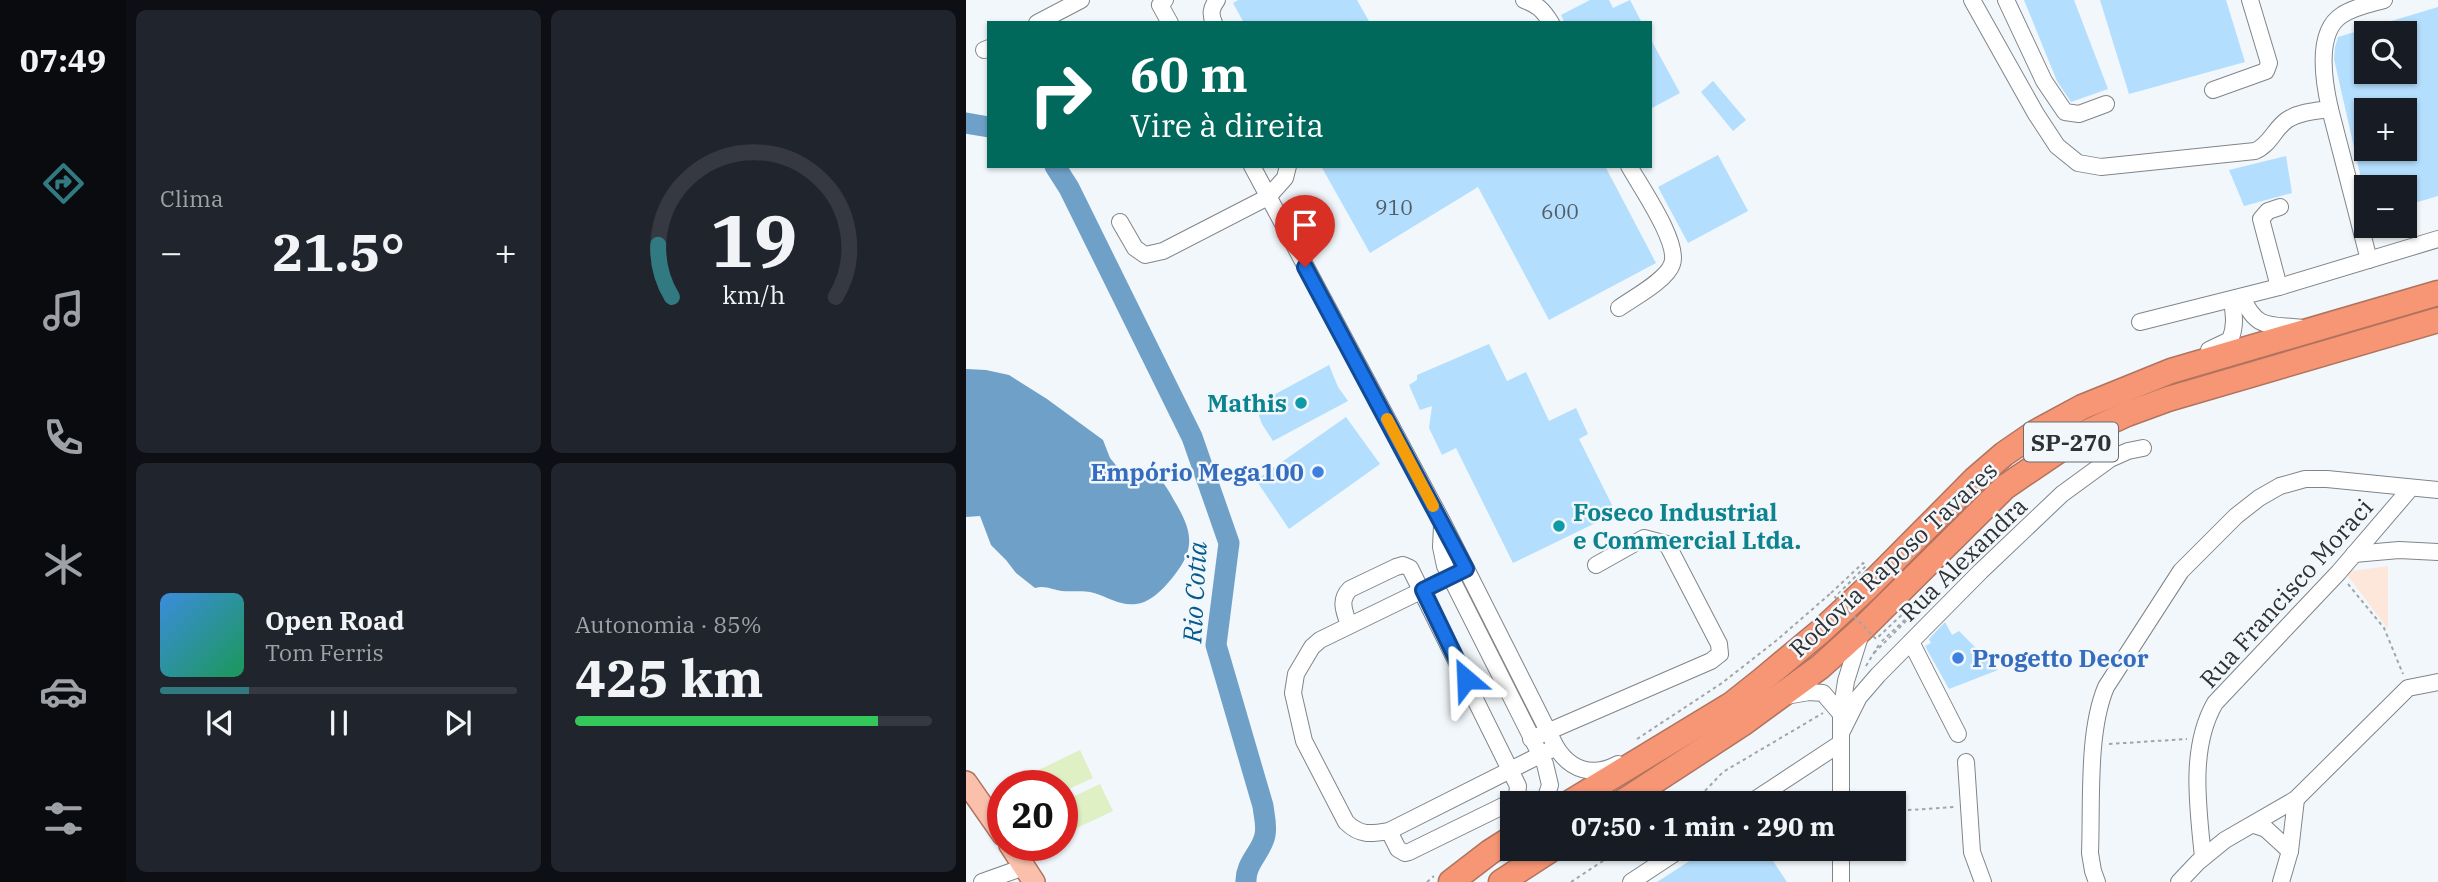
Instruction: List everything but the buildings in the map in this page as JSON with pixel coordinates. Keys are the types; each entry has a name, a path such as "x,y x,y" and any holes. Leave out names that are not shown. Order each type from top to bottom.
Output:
{"highway":[{"name":"Rodovia Raposo Tavares","path":"1589,791 1732,704 1821,631 1975,479 2004,454 2036,432 2082,407 2171,371 2438,293"},
{"name":"Rodovia Raposo Tavares","path":"1639,791 1780,697 1820,667 1871,636 2005,487 2083,434 2168,399 2438,320"},
{"path":"1449,882 1500,846"},
{"path":"1501,882 1533,861"}],"main road":[{"path":"966,782 987,812"},
{"path":"1020,861 1029,877"}],"street":[{"path":"1041,21 1081,0"},
{"path":"1165,0 1160,5 1169,21"},
{"path":"1213,21 1212,8 1217,0"},
{"path":"1524,0 1544,10 1549,21"},
{"path":"1972,0 2047,132 2057,146 2078,163 2101,167 2255,151 2264,147 2285,121 2299,114 2330,109"},
{"path":"2006,0 2044,81 2065,112 2079,114 2106,104"},
{"path":"2213,90 2266,71 2270,63 2250,0"},
{"path":"2370,260 2330,109 2324,51 2325,35 2341,15 2384,0"},
{"path":"1253,168 1443,523 1548,732 1568,763 1589,771 1608,769 1683,724 1732,704"},
{"path":"1120,222 1135,248 1145,255 1163,251 1268,197 1285,178 1288,168"},
{"path":"1619,308 1659,279 1673,262 1668,236 1630,168"},
{"path":"2279,287 2261,219 2269,211 2280,207"},
{"path":"2140,322 2237,299 2438,239"},
{"path":"2237,299 2258,321 2315,330"},
{"path":"2121,390 2157,369 2222,346 2230,340 2235,324 2237,299"},
{"name":"Rua Alexandra","path":"1841,738 1859,697 1911,642 2062,494 2110,459 2144,448"},
{"path":"2097,882 2090,853 2097,713 2106,687 2181,571 2236,516 2280,486 2305,479 2327,479 2438,490"},
{"name":"Rua Francisco Moraci","path":"2203,857 2198,800 2200,738 2215,703 2338,573 2410,489"},
{"path":"1443,523 1443,556 1450,578 1545,764 1550,785 1548,791"},
{"path":"1531,739 1711,661 1720,654 1719,644 1667,544 1644,538 1596,565"},
{"path":"2354,554 2438,552"},
{"path":"1349,625 1343,608 1344,594 1396,566 1409,568 1423,590 1519,791 1510,802 1405,853 1398,849 1389,831"},
{"path":"1466,569 1349,625 1312,647 1296,674 1293,694 1304,741 1346,822 1353,829 1368,835 1389,831 1556,747"},
{"path":"1841,791 1839,710 1846,681 1871,636"},
{"path":"1911,642 1958,734"},
{"path":"1466,679 1494,666"},
{"path":"2179,882 2225,839 2296,799 2408,688 2438,682"},
{"path":"1780,697 1823,693 1839,710"},
{"path":"1767,791 1841,738"},
{"path":"1966,762 1972,852 1983,882"},
{"path":"2281,882 2290,851 2296,799"},
{"path":"2254,825 2266,829 2290,851"},
{"path":"1449,882 1500,840"},
{"path":"1631,882 1663,861"},
{"path":"1841,861 1841,882"},
{"path":"982,882 1029,877"}],"path":[{"path":"1629,745 1722,683 1777,640 1863,563 1866,566 1835,597 1868,631 1876,639 1908,609 1912,613 1871,636"},
{"path":"2338,573 2384,628 2408,688"},
{"path":"1705,791 1723,772 1839,710"},
{"path":"2094,745 2200,738"},
{"path":"1906,810 1968,806"},
{"path":"1571,882 1602,861"}],"shaded area":[{"path":"2388,566 2388,629 2345,572"}],"green space":[{"path":"1080,750 1093,778 1078,785 1078,770 1039,770"},
{"path":"1100,784 1113,811 1078,827 1078,794"}],"water":[{"path":"966,369 1009,375 1103,440 1110,458 1124,475 1152,472 1163,482 1182,514 1189,544 1183,563 1157,594 1145,602 1130,604 1090,592 1035,588 1016,573 991,545 980,516 966,517"}],"waterway":[{"name":"Rio Cotia","path":"966,123 987,127"},
{"name":"Rio Cotia","path":"1056,168 1069,188 1192,437 1229,543 1216,645 1266,824 1263,841 1248,869 1246,882"}],"slow traffic":[{"path":"1387,419 1433,506"}],"place":[{"name":"Mathis","path":"1301,403"},
{"name":"Empório Mega100","path":"1318,472"},
{"name":"Foseco Industrial e Commercial Ltda.","path":"1559,526"},
{"name":"Progetto Decor","path":"1958,658"}],"route":[{"path":"1305,267 1466,569 1423,590 1466,679"}]}
